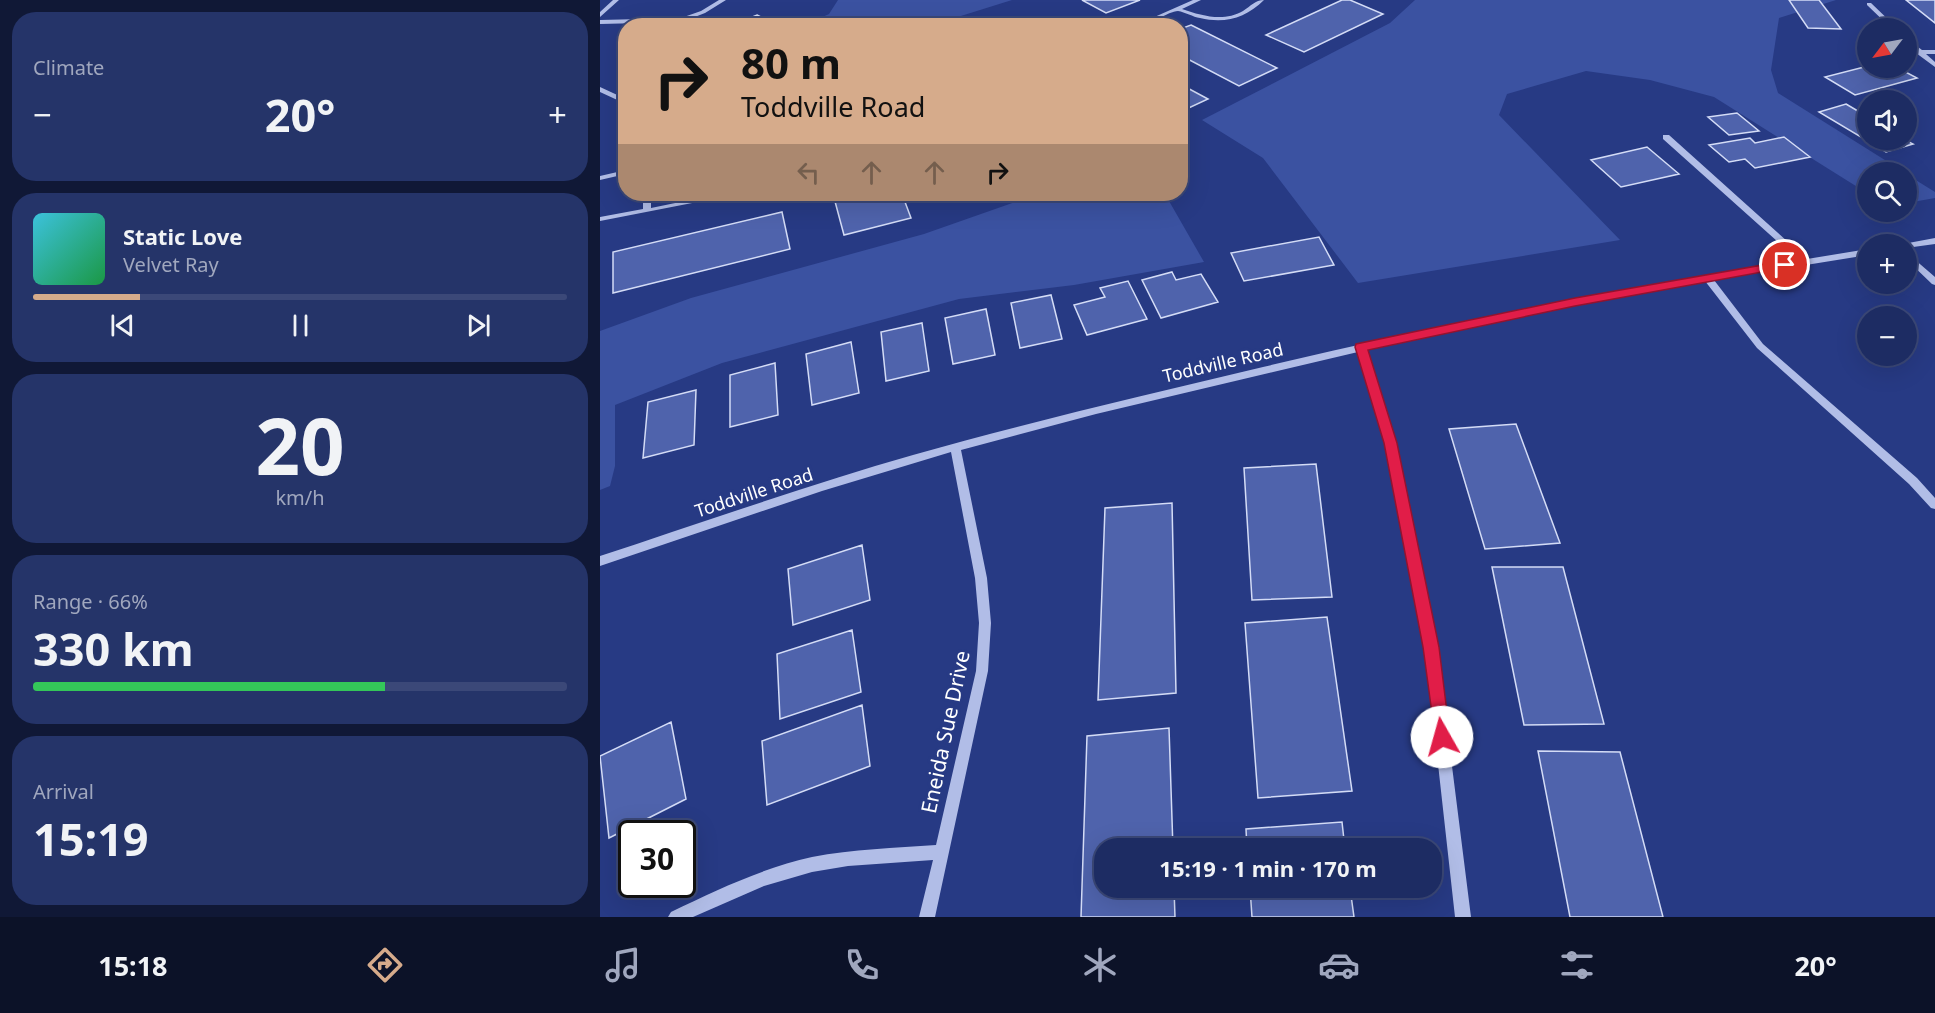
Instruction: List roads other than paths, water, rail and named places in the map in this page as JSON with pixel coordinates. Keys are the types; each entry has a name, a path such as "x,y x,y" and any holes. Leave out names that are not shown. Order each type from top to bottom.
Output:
{"street":[{"path":"600,15 616,0"},
{"path":"688,18 704,12 723,0"},
{"path":"1156,18 1198,0"},
{"path":"1177,9 1215,21 1253,8 1261,0"},
{"path":"1869,4 1884,18"},
{"path":"600,22 618,22"},
{"path":"1918,52 1935,52"},
{"path":"1918,52 1935,65"},
{"path":"600,89 618,98"},
{"path":"1666,137 1804,261"},
{"path":"600,178 618,174"},
{"path":"646,201 647,211"},
{"path":"600,219 695,201"},
{"path":"1917,244 1935,241"},
{"name":"Toddville Road","path":"600,561 823,487 955,447 1076,415 1361,347 1542,309 1707,277 1857,254"},
{"path":"1917,265 1935,282"},
{"path":"1707,277 1760,346 1913,481 1935,505"},
{"path":"1361,347 1390,443 1431,647 1463,917"},
{"name":"Eneida Sue Drive","path":"927,917 982,671 985,623 981,578 955,447"},
{"path":"676,917 729,892 796,868 851,860 940,852"}]}
